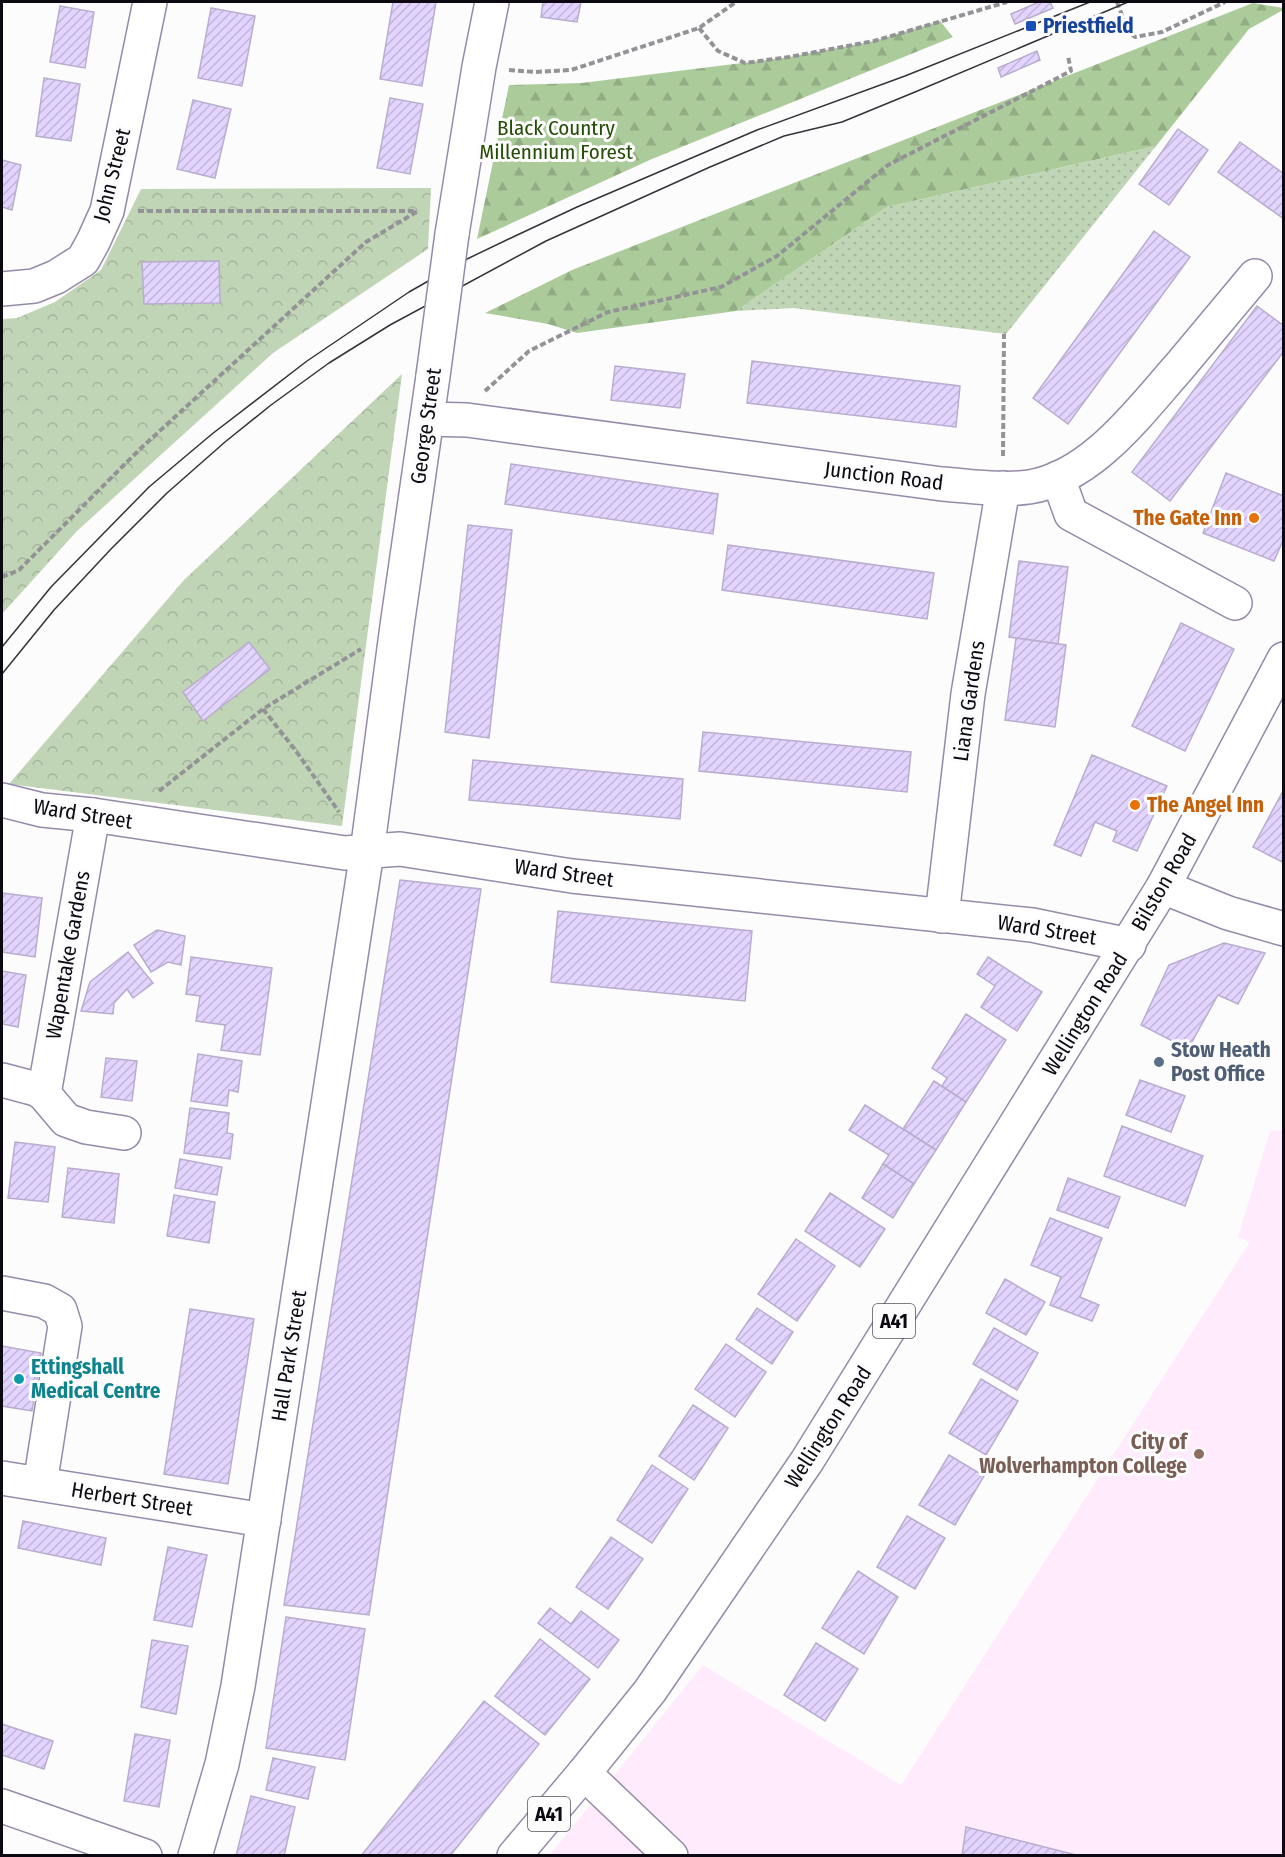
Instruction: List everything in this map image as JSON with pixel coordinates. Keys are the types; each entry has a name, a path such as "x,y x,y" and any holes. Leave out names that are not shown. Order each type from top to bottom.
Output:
{"main road":[{"name":"John Street","path":"2,289 34,286 56,277 83,260 108,210 150,2"},
{"name":"George Street","path":"368,852 453,220 492,2"},
{"name":"Junction Road","path":"427,419 467,420 942,484 1003,488 1030,487 1067,474 1107,446 1153,397 1255,276"},
{"path":"1058,478 1071,514 1235,603"},
{"name":"Liana Gardens","path":"942,916 968,694 1003,488"},
{"name":"Bilston Road","path":"1129,945 1163,887 1284,659"},
{"name":"Ward Street","path":"2,800 42,810 345,854 400,849 572,876 1032,925 1129,945"},
{"name":"Wapentake Gardens","path":"44,1094 108,818"},
{"name":"Hall Park Street","path":"195,1856 222,1764 238,1686 368,852"},
{"path":"1163,887 1228,913 1284,929"},
{"name":"Wellington Road","path":"514,1856 650,1691 807,1461 1129,945"},
{"path":"2,1080 36,1089 44,1094 66,1120 86,1127 124,1133"},
{"path":"2,1293 44,1300 60,1310 65,1326 40,1485"},
{"name":"Herbert Street","path":"2,1478 264,1520"},
{"path":"584,1773 671,1856"},
{"path":"2,1806 145,1856"}],"path":[{"path":"479,67 535,72 571,70 699,28 736,2"},
{"path":"699,28 718,51 745,63 874,41 1007,2"},
{"path":"1117,2 1128,31 1135,37 1162,32 1225,2"},
{"path":"467,420 486,389 529,351 608,312 721,287 777,256 888,165 1071,71 1068,56"},
{"path":"108,210 418,212 453,220"},
{"path":"2,578 19,570 140,449 366,242 418,212"},
{"path":"1003,488 1004,334"},
{"path":"108,818 263,709 397,626"},
{"path":"263,709 368,852"}],"shaded area":[{"name":"City of Wolverhampton College","path":"1283,1130 1283,1855 549,1856 703,1665 901,1785 1250,1242 1238,1237 1270,1131"}],"green space":[{"path":"1253,3 1283,8 1283,10 1249,29 1156,146 887,207 736,311 577,333 548,324 485,313 572,270"},
{"name":"Black Country Millennium Forest","path":"940,21 953,37 652,159 477,239 509,85 582,83 789,57 874,41"},
{"path":"1156,146 1006,334 793,308 736,311 887,207"},
{"path":"431,188 428,249 273,353 77,531 2,614 2,319 17,318 55,302 101,270 141,189"},
{"path":"402,374 342,826 9,784 184,580"}],"building":[{"path":"393,2 436,2 422,86 380,79"},
{"path":"543,2 581,2 577,22 541,17"},
{"path":"1039,2 1050,2 1053,8 1015,24 1011,14"},
{"path":"60,6 94,12 85,68 50,62"},
{"path":"211,8 255,16 242,86 198,78"},
{"path":"1037,51 1040,60 1001,77 998,68"},
{"path":"44,78 80,84 71,141 36,136"},
{"path":"390,98 423,104 410,174 377,168"},
{"path":"193,100 231,109 215,178 177,169"},
{"path":"1178,129 1208,150 1169,205 1139,184"},
{"path":"1240,142 1284,174 1284,219 1218,172"},
{"path":"2,160 21,165 12,210 2,207"},
{"path":"1154,231 1190,257 1068,424 1033,398"},
{"path":"219,261 220,303 144,304 142,262"},
{"path":"1257,306 1284,326 1284,351 1170,501 1132,472"},
{"path":"752,361 960,386 956,427 747,403"},
{"path":"615,366 685,374 680,408 611,400"},
{"path":"511,464 718,494 713,534 505,504"},
{"path":"1226,473 1284,496 1284,538 1274,561 1203,533"},
{"path":"468,525 512,530 489,738 445,732"},
{"path":"728,545 934,573 927,619 722,590"},
{"path":"1019,561 1068,567 1058,644 1009,637"},
{"path":"1181,623 1234,649 1185,751 1132,726"},
{"path":"1016,638 1066,645 1055,727 1005,720"},
{"path":"249,642 270,669 203,721 183,692"},
{"path":"703,732 911,752 907,792 699,771"},
{"path":"1092,755 1167,786 1137,851 1113,841 1117,831 1095,822 1081,856 1054,845"},
{"path":"473,760 683,779 680,819 469,800"},
{"path":"1284,789 1284,863 1253,847"},
{"path":"400,880 481,889 369,1615 284,1605"},
{"path":"2,893 42,898 35,957 2,952"},
{"path":"558,911 752,931 745,1001 551,982"},
{"path":"157,930 185,936 181,965 168,962 151,972 134,945"},
{"path":"1224,943 1265,953 1238,1004 1218,995 1188,1049 1141,1025 1169,965"},
{"path":"128,952 153,983 133,998 127,989 114,1003 113,1014 81,1011 90,982"},
{"path":"191,957 272,968 260,1055 221,1050 225,1025 196,1021 200,996 186,994"},
{"path":"988,957 1042,992 1017,1031 981,1007 995,986 977,974"},
{"path":"2,971 26,975 18,1027 2,1024"},
{"path":"966,1014 1006,1040 966,1102 942,1086 947,1078 932,1068"},
{"path":"198,1054 242,1061 238,1092 229,1090 227,1106 191,1101"},
{"path":"106,1058 137,1061 132,1101 101,1097"},
{"path":"1140,1080 1185,1096 1171,1132 1126,1115"},
{"path":"934,1081 966,1102 936,1150 903,1129"},
{"path":"865,1105 936,1150 914,1184 883,1164 889,1155 849,1130"},
{"path":"190,1108 229,1113 227,1133 233,1134 230,1159 184,1153"},
{"path":"1122,1126 1203,1156 1185,1206 1104,1176"},
{"path":"15,1142 55,1147 48,1202 8,1198"},
{"path":"180,1159 222,1167 217,1195 175,1188"},
{"path":"883,1164 914,1184 893,1218 862,1198"},
{"path":"68,1168 119,1174 114,1223 62,1217"},
{"path":"1068,1178 1120,1197 1108,1228 1057,1210"},
{"path":"830,1193 885,1229 860,1267 805,1231"},
{"path":"174,1195 215,1202 209,1243 167,1236"},
{"path":"1050,1218 1102,1238 1080,1297 1099,1305 1092,1321 1050,1305 1061,1277 1031,1265"},
{"path":"796,1239 835,1266 797,1321 758,1294"},
{"path":"1005,1279 1045,1302 1026,1335 986,1313"},
{"path":"757,1308 793,1332 772,1364 736,1339"},
{"path":"190,1309 254,1319 228,1484 164,1474"},
{"path":"994,1328 1038,1353 1017,1390 973,1364"},
{"path":"726,1344 766,1372 735,1417 695,1389"},
{"name":"Ettingshall Medical Centre","path":"2,1346 41,1353 32,1411 2,1406"},
{"path":"981,1379 1018,1401 986,1455 949,1433"},
{"path":"693,1405 728,1428 694,1480 659,1456"},
{"path":"949,1455 984,1476 955,1525 919,1505"},
{"path":"652,1465 688,1489 652,1543 617,1520"},
{"path":"907,1516 945,1538 915,1589 877,1567"},
{"path":"23,1521 106,1538 101,1565 18,1548"},
{"path":"611,1537 643,1559 608,1609 576,1587"},
{"path":"168,1547 207,1555 192,1627 154,1620"},
{"path":"858,1571 898,1597 864,1654 822,1628"},
{"path":"550,1608 571,1624 581,1611 619,1640 598,1668 538,1623"},
{"path":"286,1617 365,1629 345,1760 266,1748"},
{"path":"540,1639 590,1679 545,1735 495,1696"},
{"path":"152,1640 188,1646 176,1714 141,1707"},
{"path":"816,1643 858,1669 825,1721 784,1695"},
{"path":"484,1701 539,1744 450,1856 361,1856"},
{"path":"2,1724 53,1741 44,1769 2,1755"},
{"path":"135,1734 170,1740 159,1807 124,1801"},
{"path":"273,1758 315,1767 308,1799 266,1790"},
{"path":"251,1796 295,1807 284,1856 236,1856"},
{"path":"966,1827 1080,1856 962,1856"}],"tram line":[{"path":"2,647 51,587 149,487 212,434 307,361 409,292 467,259 577,207 757,130 905,76 1090,2"},
{"path":"2,674 54,610 167,493 271,405 329,363 390,325 546,241 710,167 784,136 842,122 1128,2"}],"place":[{"name":"Priestfield","path":"1031,26"},
{"name":"The Gate Inn","path":"1254,518"},
{"name":"The Angel Inn","path":"1135,805"},
{"name":"Stow Heath Post Office","path":"1159,1062"},
{"name":"Ettingshall Medical Centre","path":"19,1379"},
{"name":"City of Wolverhampton College","path":"1199,1454"}]}
